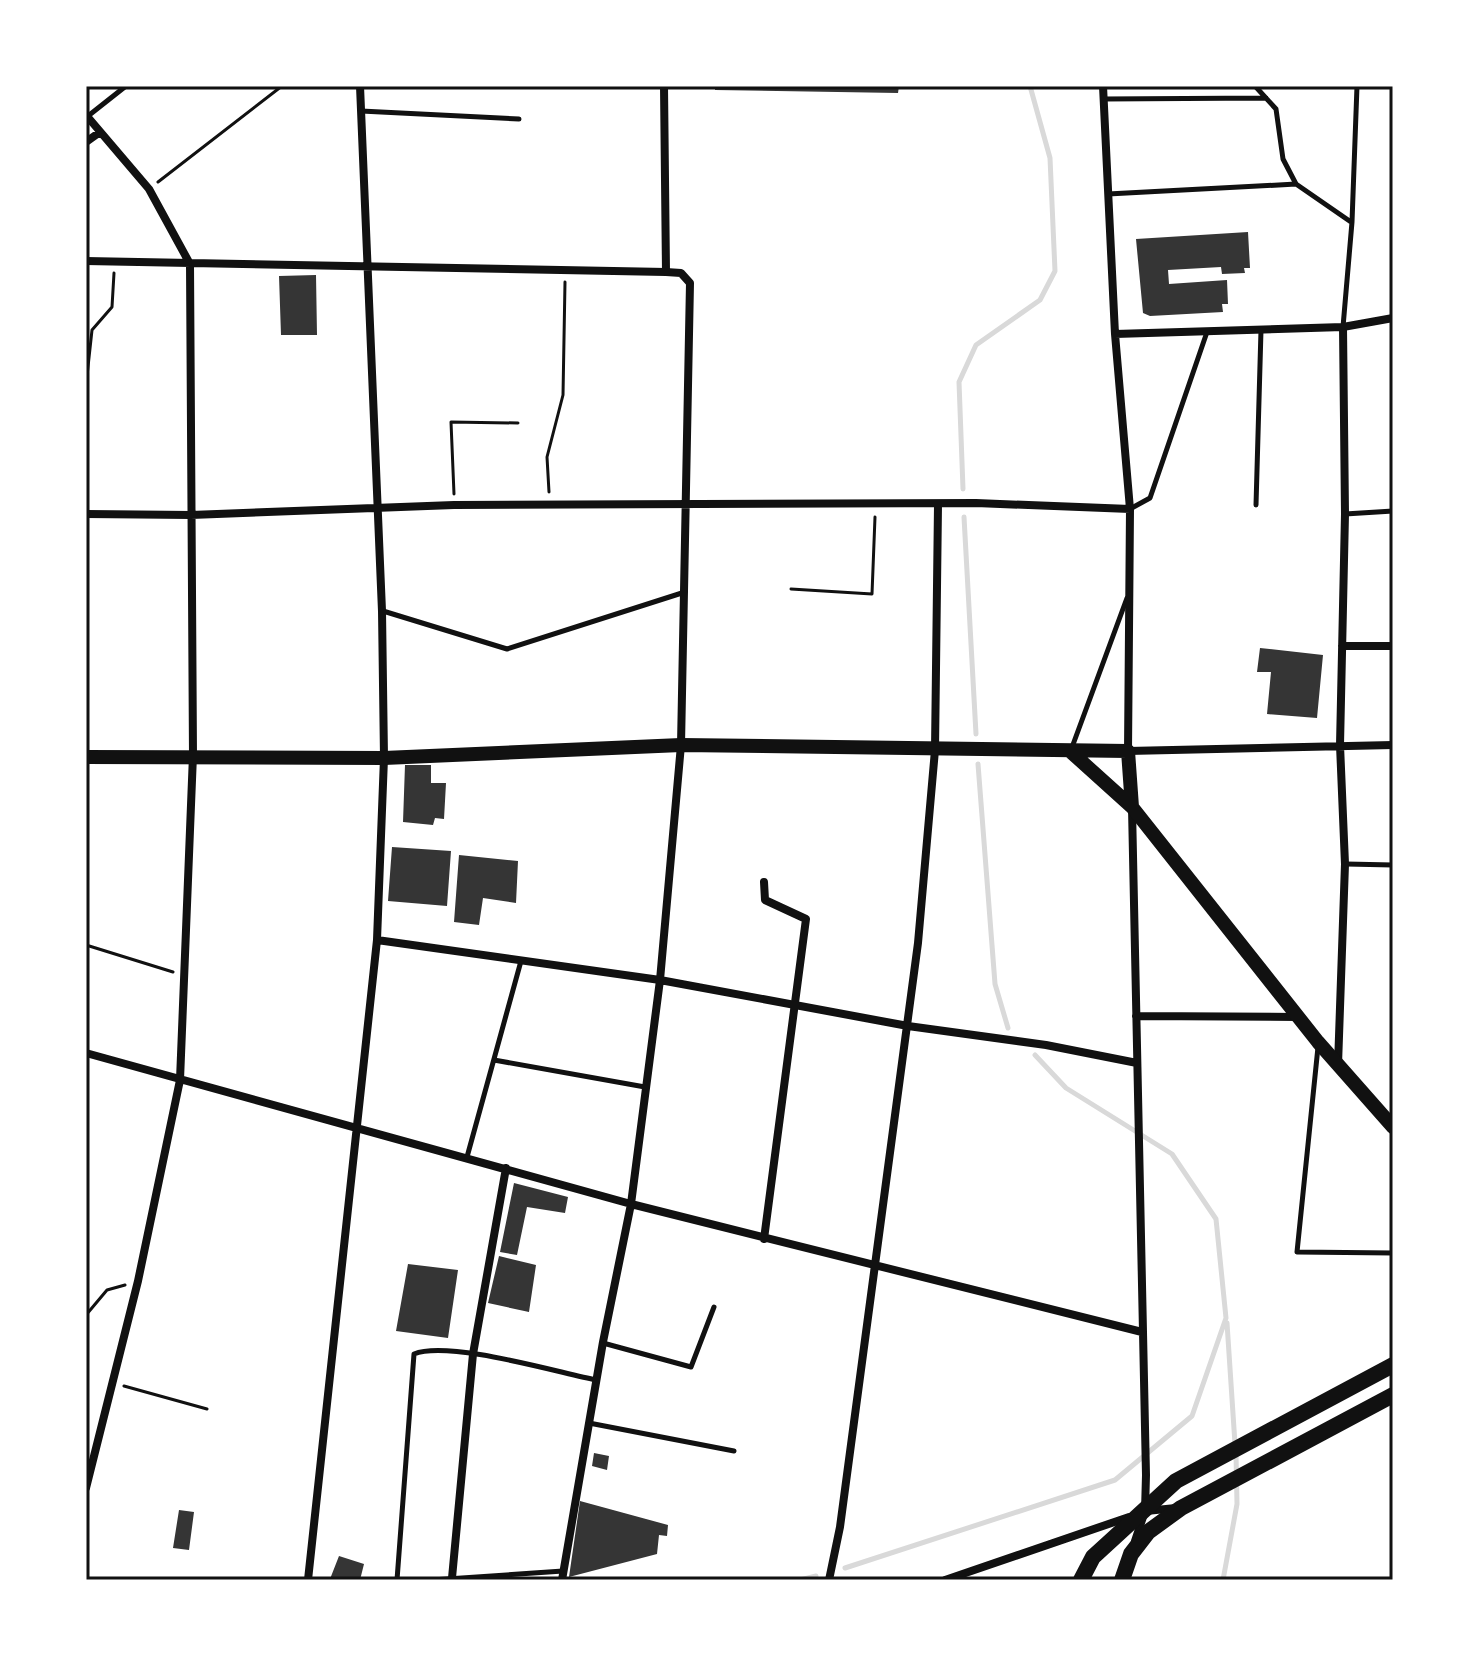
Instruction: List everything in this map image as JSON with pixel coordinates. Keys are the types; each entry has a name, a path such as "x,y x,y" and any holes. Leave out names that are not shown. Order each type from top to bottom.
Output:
{"main road":[{"path":"86,757 384,758 681,745 1128,751 1132,807"},
{"path":"1071,752 1132,807 1318,1042 1393,1127"},
{"path":"1081,1580 1093,1557 1176,1481 1393,1365"},
{"path":"1122,1580 1131,1554 1148,1532 1181,1508 1393,1395"}],"street":[{"path":"308,1580 377,940 384,758 382,611 365,266 360,86"},
{"path":"664,86 666,272"},
{"path":"1103,86 1115,334 1130,509 1128,751 1393,745"},
{"path":"86,1488 138,1281 180,1080 193,755 190,264 149,189 87,116"},
{"path":"86,142 100,132"},
{"path":"86,261 666,272 681,273 690,283 681,745 660,980 631,1204 588,1423 563,1575"},
{"path":"1115,334 1343,327 1393,318"},
{"path":"1338,1065 1345,864 1340,745 1345,514 1343,327"},
{"path":"86,514 191,515 454,505 976,503 1130,509"},
{"path":"829,1580 840,1527 908,1026 935,750 938,505"},
{"path":"1342,646 1393,646"},
{"path":"1131,1554 1145,1511 1146,1475 1132,807"},
{"path":"764,882 765,900 806,919 764,1239"},
{"path":"377,940 660,980 908,1026 1046,1045 1137,1063"},
{"path":"1136,1016 1298,1017"},
{"path":"86,1053 631,1204 875,1268 1142,1332"},
{"path":"452,1578 473,1354 506,1168"},
{"path":"951,1579 1145,1511 1181,1508"}],"lane":[{"path":"87,116 126,86"},
{"path":"1255,86 1276,109 1283,159 1296,184 1352,222"},
{"path":"1343,327 1352,222 1357,86"},
{"path":"1104,99 1266,98"},
{"path":"361,111 519,119"},
{"path":"1107,194 1296,184"},
{"path":"1256,505 1261,330"},
{"path":"1130,509 1150,498 1207,332"},
{"path":"1345,514 1393,511"},
{"path":"382,611 507,649 685,592"},
{"path":"1071,752 1129,593"},
{"path":"1345,864 1393,865"},
{"path":"467,1157 522,960"},
{"path":"1318,1042 1297,1252 1393,1253"},
{"path":"494,1060 646,1087"},
{"path":"603,1342 691,1367 714,1307"},
{"path":"397,1580 414,1354 428,1348 473,1354 596,1380"},
{"path":"588,1423 734,1451"},
{"path":"432,1580 563,1575"}],"path":[{"path":"149,189 282,86"},
{"path":"86,385 92,330 112,307 115,263"},
{"path":"550,507 547,457 563,395 566,270"},
{"path":"454,505 451,422 518,423"},
{"path":"791,589 872,594 876,505"},
{"path":"86,945 184,975"},
{"path":"86,1315 107,1290 138,1281"},
{"path":"112,1383 207,1409"}],"building":[{"path":"715,86 899,86 898,93 715,90"},
{"path":"1248,232 1250,268 1244,268 1245,273 1222,274 1221,267 1168,270 1169,284 1227,280 1228,304 1222,304 1223,312 1150,316 1143,313 1136,239"},
{"path":"316,275 317,335 281,335 279,276"},
{"path":"1260,648 1323,655 1317,718 1267,714 1271,672 1257,672"},
{"path":"405,765 431,765 431,783 446,783 444,819 435,818 433,825 403,822"},
{"path":"392,847 451,851 447,906 388,901"},
{"path":"459,855 518,861 516,903 483,898 479,925 454,922"},
{"path":"514,1183 568,1197 565,1213 527,1207 517,1255 500,1252"},
{"path":"499,1256 536,1265 529,1312 488,1303"},
{"path":"408,1264 458,1270 448,1338 396,1331"},
{"path":"594,1453 609,1456 607,1470 592,1466"},
{"path":"580,1501 668,1525 667,1536 659,1535 657,1554 569,1577"},
{"path":"179,1510 194,1512 189,1550 173,1548"},
{"path":"339,1556 364,1564 360,1580 330,1579"}],"waterway":[{"path":"963,489 959,382 976,345 1040,300 1055,271 1050,158 1030,86"},
{"path":"964,517 976,734"},
{"path":"978,764 995,984 1008,1028"},
{"path":"845,1568 1115,1480 1192,1416 1226,1318 1216,1219 1172,1154 1066,1088 1035,1055"},
{"path":"1227,1323 1235,1444"},
{"path":"1223,1580 1237,1504 1236,1454"},
{"path":"800,1580 816,1576"}]}
